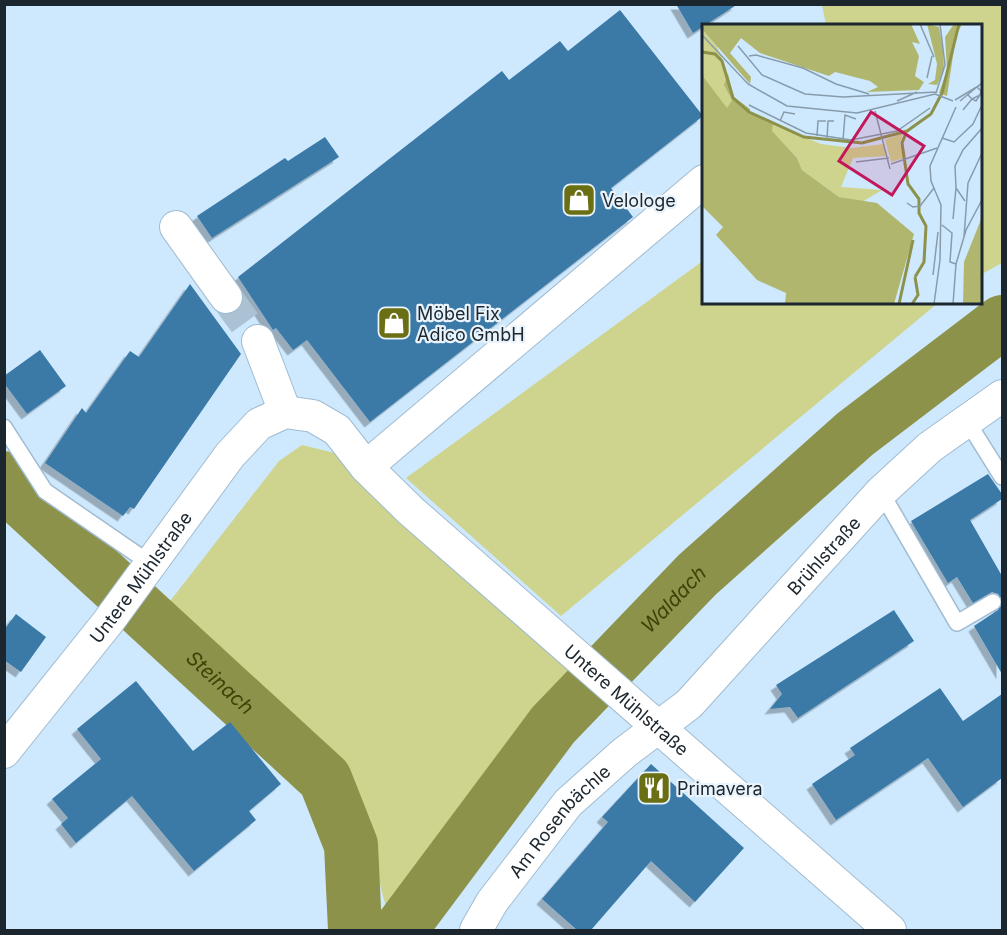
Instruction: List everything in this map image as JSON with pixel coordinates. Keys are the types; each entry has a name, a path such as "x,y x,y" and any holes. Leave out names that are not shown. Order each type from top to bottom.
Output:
{"street":[{"path":"366,467 702,183"},
{"path":"176,227 226,297"},
{"path":"258,341 285,412"},
{"name":"Brühlstraße","path":"658,727 689,704 881,492 930,447 1002,396"},
{"name":"Untere Mühlstraße","path":"4,752 108,622 230,455 259,424 285,412 312,416 337,430 366,467 411,511 891,930"},
{"name":"Am Rosenbächle","path":"476,930 492,902 568,803 658,727"}],"lane":[{"path":"966,421 1002,477"},
{"path":"4,427 45,491 144,572"},
{"path":"881,492 957,624 993,602"}],"green space":[{"path":"822,5 1002,5 1002,263 983,273 983,24 826,24"},
{"path":"702,261 702,304 937,304 561,616 406,478"},
{"path":"302,445 335,453 576,677 396,930 392,930 349,767 167,605 279,461"}],"building":[{"path":"676,4 738,4 707,24 702,24 702,27 693,33"},
{"path":"620,10 702,117 611,188 633,217 370,422 307,340 293,350 276,328 273,330 238,277 502,71 509,80 560,41 568,51"},
{"path":"325,137 339,157 212,238 197,216 285,158 288,161"},
{"path":"190,284 241,354 134,509 130,507 123,516 45,463 82,408 86,413 130,351 139,357"},
{"path":"40,350 66,386 27,414 4,383 4,376"},
{"path":"988,474 1002,494 1002,499 970,520 1002,576 1002,601 998,594 992,592 973,603 957,577 948,583 911,521"},
{"path":"1002,603 1002,674 974,626 998,610"},
{"path":"894,610 914,641 798,718 790,707 770,709 782,694 776,685"},
{"path":"16,614 46,637 21,672 4,660 4,630"},
{"path":"136,681 193,751 230,722 281,784 249,811 256,820 194,871 132,796 76,843 61,824 68,818 52,799 101,759 77,729"},
{"path":"940,688 963,721 1002,694 1002,778 963,807 928,758 836,820 812,784 855,755 850,748"},
{"path":"651,764 744,848 695,902 651,861 591,930 577,930 542,899 608,822 602,817"}],"waterway":[{"name":"Waldach","path":"400,930 553,725 697,575 855,434 1002,322"},
{"name":"Steinach","path":"4,478 16,495 325,779 351,845 355,930"}],"tunnel":[{"path":"226,297 258,341"}],"place":[{"name":"Velologe","path":"579,200"},
{"name":"Möbel Fix Adico GmbH","path":"394,323"},
{"name":"Primavera","path":"654,788"}]}
